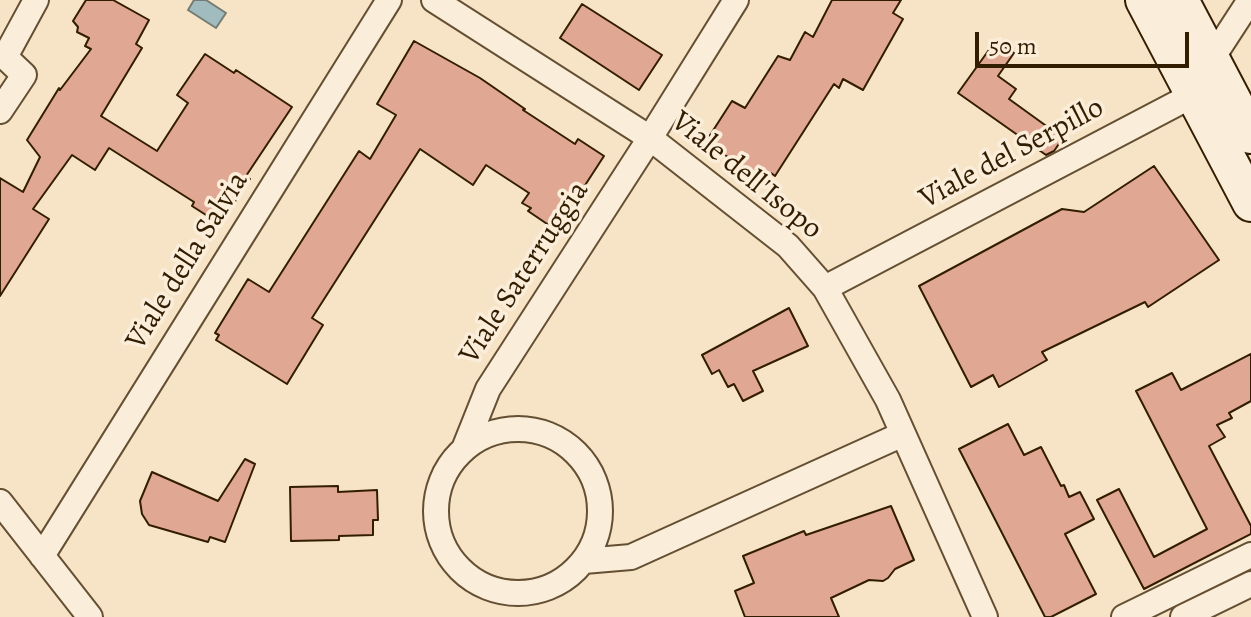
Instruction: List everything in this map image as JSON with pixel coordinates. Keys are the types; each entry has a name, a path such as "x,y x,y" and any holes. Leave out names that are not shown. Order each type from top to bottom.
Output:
{"main road":[{"path":"1144,0 1251,203"},
{"path":"1180,0 1251,135"}],"street":[{"path":"0,111 24,75 5,57 36,0"},
{"name":"Viale della Salvia","path":"42,556 389,0"},
{"name":"Viale dell'Isopo","path":"434,0 650,138 788,246 825,288 888,400 985,617"},
{"name":"Viale Saterruggia","path":"464,449 488,389 736,0"},
{"path":"1193,95 1211,60 1250,0"},
{"name":"Viale del Serpillo","path":"825,288 1193,95"},
{"name":"Viale Saterruggia","path":"513,429 540,431 564,442 584,461 596,484 601,511 596,537 584,561 563,580 538,591 524,593 510,594 484,587 461,572 444,550 436,523 436,496 446,470 464,449 486,435 513,429"},
{"path":"584,561 631,557 903,434"},
{"path":"0,502 90,617"},
{"path":"1124,617 1251,555"},
{"path":"1183,617 1251,584"}],"water":[{"path":"194,0 206,0 226,13 216,28 188,10"}],"building":[{"path":"86,0 113,0 149,20 136,44 142,48 101,116 157,151 188,103 177,95 205,54 234,73 236,70 292,107 246,176 250,179 220,224 192,206 194,202 109,148 95,170 72,155 33,209 49,219 0,296 0,178 23,192 40,157 27,140 59,88 91,49 85,46 89,38 77,32 78,27 73,21"},
{"path":"832,0 901,0 893,13 903,19 863,90 843,79 839,88 834,84 775,176 771,173 763,183 705,143 732,101 745,108 778,56 790,60 805,32 813,37"},
{"path":"582,4 662,55 639,90 560,38"},
{"path":"996,40 1014,53 998,76 1016,89 1009,99 1063,138 1054,151 1046,155 958,93"},
{"path":"414,41 480,78 575,144 578,139 604,156 556,230 528,211 531,208 522,203 529,193 486,165 473,185 420,149 312,318 323,325 287,384 216,340 219,335 215,333 248,279 269,292 359,151 370,159 396,115 377,104"},
{"path":"1154,166 1219,260 1148,307 1145,302 1042,352 1047,360 999,387 993,375 971,387 919,286 1062,209 1084,212"},
{"path":"789,308 808,346 753,371 763,391 743,401 734,384 728,387 719,370 712,374 702,355"},
{"path":"1251,354 1251,401 1229,413 1232,418 1217,425 1225,437 1209,446 1251,526 1251,534 1144,589 1097,500 1119,489 1154,557 1207,529 1136,391 1172,373 1181,390"},
{"path":"1008,424 1024,455 1041,447 1069,497 1080,492 1094,519 1065,534 1096,594 1051,617 1045,617 959,449"},
{"path":"245,459 255,464 225,542 210,537 208,542 149,525 142,514 140,501 152,472 218,501"},
{"path":"338,486 338,492 377,490 378,520 373,520 373,535 339,536 339,540 291,541 290,487"},
{"path":"891,506 914,560 895,569 883,581 869,580 831,598 839,617 745,617 735,591 754,583 743,556 804,531 806,535"}]}
